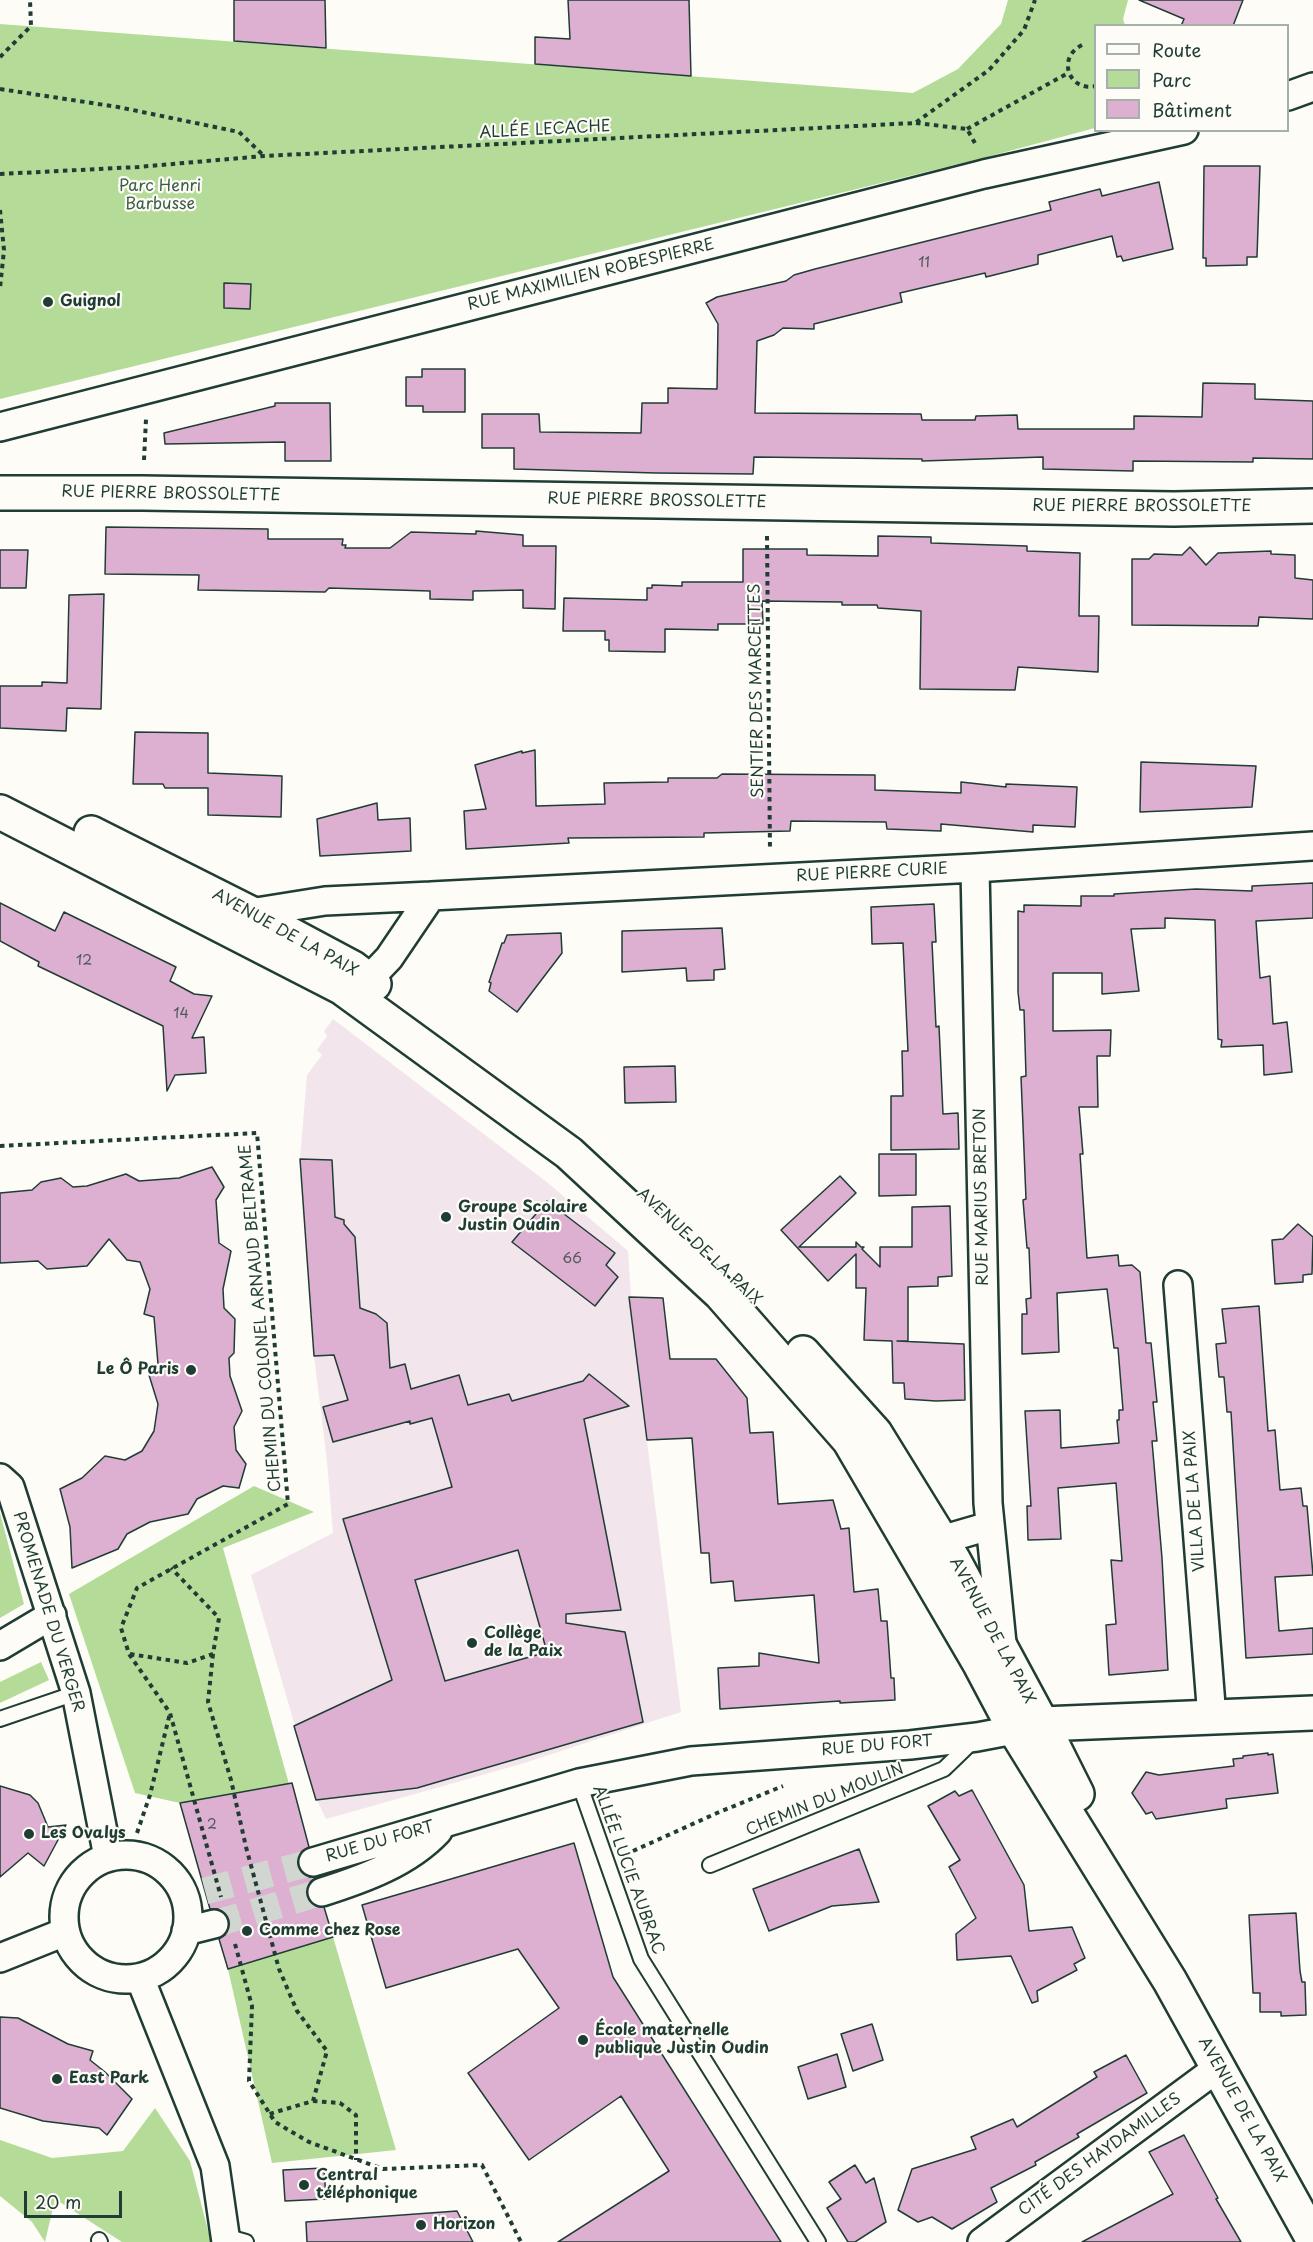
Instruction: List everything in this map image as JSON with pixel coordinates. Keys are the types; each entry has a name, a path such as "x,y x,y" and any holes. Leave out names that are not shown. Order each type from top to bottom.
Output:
{"main road":[{"name":"RUE PIERRE BROSSOLETTE","path":"0,493 142,493 1173,509 1313,506"},
{"name":"AVENUE DE LA PAIX","path":"0,788 354,983 579,1137 742,1283 875,1433 941,1540 1002,1649 1029,1727"},
{"name":"AVENUE DE LA PAIX","path":"0,812 241,922"},
{"name":"AVENUE DE LA PAIX","path":"354,983 569,1153 721,1294 849,1440 980,1664 1029,1727 1313,2240"},
{"name":"RUE DU FORT","path":"1029,1727 1313,1713"}],"street":[{"path":"1289,95 1313,87"},
{"name":"RUE MAXIMILIEN ROBESPIERRE","path":"0,427 984,174 1175,132"},
{"name":"RUE PIERRE CURIE","path":"241,922 325,901 975,868 1313,846"},
{"name":"RUE MARIUS BRETON","path":"975,868 989,1526 1002,1649"},
{"path":"354,983 389,958 431,896"},
{"name":"VILLA DE LA PAIX","path":"1178,1285 1212,1718"},
{"name":"PROMENADE DU VERGER","path":"0,1478 10,1487 76,1693 108,1857"},
{"path":"941,1540 989,1526"},
{"path":"0,1646 52,1615"},
{"name":"RUE DU FORT","path":"313,1862 579,1783 691,1761 910,1745 977,1737 1029,1727"},
{"name":"RUE DU FORT","path":"322,1893 359,1880 395,1862 432,1838 447,1822"},
{"path":"128,1854 148,1859 166,1869 179,1885 212,1911 187,1904 186,1931 173,1958 158,1970 140,1978 121,1979 102,1974 86,1965 73,1950 65,1932 63,1913 67,1895 84,1871 108,1857 128,1854"},
{"path":"0,1958 65,1932"},
{"path":"140,1978 215,2166 233,2240"},
{"name":"CITÉ DES HAYDAMILLES","path":"982,2242 1219,2067"}],"lane":[{"path":"0,1719 76,1693"},
{"name":"CHEMIN DU MOULIN","path":"710,1865 944,1768 977,1737"},
{"name":"ALLÉE LUCIE AUBRAC","path":"579,1783 641,1959 818,2242"}],"path":[{"path":"0,57 31,26 30,0"},
{"path":"915,123 989,70 1024,30 1035,0"},
{"path":"1082,45 1070,56 1067,64 1068,73 1080,85 1094,86"},
{"path":"984,174 982,158 967,129 1068,73"},
{"path":"0,89 118,107 239,132 264,156"},
{"name":"ALLÉE LECACHE","path":"0,174 138,167 264,156 915,123 967,129"},
{"path":"0,210 4,250 0,288"},
{"path":"142,493 148,389"},
{"name":"SENTIER DES MARCETTES","path":"767,502 770,879"},
{"name":"CHEMIN DU COLONEL ARNAUD BELTRAME","path":"0,1146 257,1133 288,1504 137,1588 122,1628 129,1654 170,1713 212,1911 252,2006 249,2081 269,2114 275,2122 309,2142 383,2169 482,2165 521,2242"},
{"path":"171,1568 219,1618 208,1702 231,1780 246,1847 279,1969 297,2011 327,2051 313,2102"},
{"path":"129,1654 187,1663 213,1654"},
{"path":"137,1833 150,1795 170,1713"},
{"path":"633,1851 768,1791 789,1784"},
{"path":"269,2114 313,2102 340,2103 356,2115 356,2160"}],"shaded area":[{"path":"333,1019 548,1183 628,1251 631,1297 629,1298 681,1712 521,1764 326,1819 316,1798 251,1575 333,1533 314,1356 300,1159 307,1075 322,1055 317,1050 327,1036 324,1031"}],"green space":[{"name":"Parc Henri Barbusse","path":"1008,0 1128,0 1123,19 1125,24 1094,24 1094,128 983,158 0,399 0,24 913,93 958,69 1001,24"},
{"path":"254,1486 314,1512 223,1548 289,1784 180,1803 135,1793 69,1594"},
{"path":"0,1513 24,1604 0,1618"},
{"path":"41,1662 49,1680 0,1703 0,1682"},
{"path":"333,1937 396,2150 272,2163 228,1969"},
{"path":"155,2108 190,2161 211,2242 122,2242 55,2199 45,2242 32,2222 0,2196 0,2140 52,2158 123,2151"}],"building":[{"path":"234,0 325,0 326,48 234,41"},
{"path":"568,0 689,0 691,76 535,64 535,37 570,39"},
{"path":"1139,0 1243,0 1234,24 1182,24 1184,19"},
{"path":"1204,166 1260,166 1257,257 1247,257 1247,265 1206,266 1206,258 1203,258"},
{"path":"1159,182 1173,249 1123,261 1121,256 1117,257 1112,236 1038,255 1038,264 986,277 985,273 900,293 902,302 814,324 814,329 783,328 774,335 757,341 755,413 921,414 922,420 975,420 976,416 1017,415 1018,429 1134,429 1134,416 1202,417 1203,383 1255,384 1255,399 1313,401 1313,459 1253,458 1253,462 1133,461 1133,471 1043,469 1043,457 922,461 922,459 754,457 753,474 656,473 514,469 514,448 482,448 482,414 539,414 540,432 641,433 642,403 668,403 668,388 717,389 718,324 706,303 717,297 786,281 794,275 815,269 1051,210 1049,202 1100,189 1102,196"},
{"path":"224,283 251,284 250,309 224,308"},
{"path":"422,369 465,369 465,412 423,412 423,406 406,406 406,377 422,377"},
{"path":"275,403 330,403 331,461 285,461 285,442 165,444 164,433 275,406"},
{"path":"106,527 268,529 268,539 343,539 342,545 346,545 345,548 390,548 411,532 476,534 476,531 523,535 523,546 556,546 555,609 523,608 523,590 473,591 473,600 430,599 430,591 329,588 325,592 198,590 199,575 105,574"},
{"path":"878,536 931,537 931,543 1027,546 1027,551 1080,553 1079,616 1099,616 1098,672 1018,667 1015,690 920,689 921,611 878,608 877,605 842,605 842,602 762,601 763,624 718,624 718,630 665,629 665,652 609,651 609,640 605,640 605,631 563,631 564,598 647,600 647,588 652,588 652,585 682,586 682,582 743,582 743,549 807,549 807,555 878,556"},
{"path":"1190,547 1206,565 1218,553 1271,551 1271,554 1295,555 1295,578 1313,580 1313,619 1259,617 1258,626 1132,625 1132,559 1149,559 1154,554 1182,555"},
{"path":"0,550 28,550 26,588 0,588"},
{"path":"104,594 101,709 67,708 66,731 0,728 0,686 42,686 42,682 67,683 69,595"},
{"path":"135,732 208,733 208,773 282,776 281,817 208,815 208,788 165,788 163,784 133,784"},
{"path":"535,750 536,806 605,804 604,783 668,782 668,778 717,778 722,774 875,775 875,790 961,793 961,782 1006,787 1006,784 1077,787 1075,827 1033,825 1033,832 941,824 941,831 887,829 886,822 791,821 790,831 704,833 704,837 568,838 569,843 466,849 464,811 486,809 475,765 522,751 522,753"},
{"path":"1141,762 1256,766 1252,807 1140,812"},
{"path":"377,803 378,820 410,818 411,851 320,856 317,819"},
{"path":"1313,883 1313,918 1256,921 1260,978 1270,976 1273,1024 1287,1022 1292,1072 1264,1075 1263,1045 1221,1047 1222,1040 1218,1039 1215,920 1165,918 1165,928 1131,929 1139,991 1102,994 1102,973 1053,973 1053,1031 1111,1030 1110,1056 1097,1056 1098,1107 1079,1107 1087,1258 1118,1255 1119,1266 1132,1265 1140,1272 1146,1343 1151,1343 1157,1402 1153,1402 1157,1441 1152,1441 1162,1558 1168,1670 1109,1675 1106,1625 1116,1624 1111,1560 1122,1561 1116,1483 1058,1488 1061,1539 1028,1540 1027,1506 1031,1506 1025,1411 1060,1410 1061,1448 1119,1443 1117,1420 1119,1420 1119,1410 1123,1410 1118,1348 1114,1348 1107,1289 1057,1293 1059,1352 1022,1354 1022,1314 1027,1314 1026,1299 1031,1298 1029,1248 1027,1248 1023,1200 1026,1199 1021,1077 1026,1076 1024,1010 1020,1010 1018,992 1018,911 1024,912 1024,905 1081,906 1081,896 1114,896 1114,894 1196,889 1252,891 1252,886"},
{"path":"0,903 55,931 64,912 176,967 170,981 194,994 212,996 192,1038 204,1037 206,1073 175,1075 167,1091 163,1026 38,966 39,962 0,941"},
{"path":"934,904 936,942 932,942 943,1114 958,1113 959,1149 891,1150 891,1096 903,1096 902,1051 908,1051 903,943 872,944 871,907"},
{"path":"722,928 725,969 714,970 714,980 687,981 686,968 622,972 622,931"},
{"path":"561,933 562,953 517,1012 489,991 491,983 489,982 502,943 507,935"},
{"path":"675,1066 676,1102 625,1103 624,1067"},
{"path":"879,1154 916,1154 916,1195 879,1196"},
{"path":"300,1159 332,1160 335,1217 344,1220 344,1224 355,1237 360,1308 376,1314 387,1323 390,1368 405,1364 411,1389 459,1375 468,1405 509,1394 512,1401 583,1381 589,1374 629,1406 584,1419 621,1610 566,1614 566,1623 625,1632 643,1722 417,1788 316,1800 294,1726 392,1680 343,1519 452,1487 432,1418 410,1424 410,1421 333,1442 323,1407 348,1400 334,1355 314,1356","holes":["518,1550 547,1652 445,1681 415,1580"]},
{"name":"Le Ô Paris","path":"212,1167 224,1187 216,1200 219,1243 231,1251 223,1289 224,1308 235,1319 234,1353 229,1358 230,1376 242,1411 234,1427 236,1450 246,1464 239,1488 223,1486 197,1499 188,1514 150,1522 127,1534 118,1549 72,1568 70,1527 60,1489 82,1478 105,1456 125,1460 142,1451 154,1431 158,1404 149,1375 158,1364 154,1317 144,1314 150,1289 140,1262 127,1260 109,1239 87,1266 47,1269 38,1261 0,1263 0,1193 32,1190 41,1182 61,1178 73,1187 87,1186 126,1174 139,1181 179,1178"},
{"path":"840,1176 856,1193 799,1247 856,1247 856,1242 864,1247 862,1249 880,1267 880,1247 912,1247 912,1207 950,1206 952,1276 938,1277 938,1286 908,1287 908,1341 897,1341 964,1344 965,1400 905,1399 904,1383 893,1383 892,1341 864,1340 866,1288 856,1288 856,1254 828,1281 781,1230"},
{"path":"547,1201 615,1253 606,1265 618,1277 595,1306 512,1242"},
{"path":"1298,1224 1313,1237 1312,1274 1303,1275 1303,1282 1275,1284 1272,1240 1283,1239"},
{"path":"629,1297 663,1298 670,1359 716,1359 747,1398 750,1433 773,1432 778,1504 833,1500 841,1529 849,1528 854,1592 878,1589 881,1621 887,1621 895,1700 840,1703 840,1701 720,1709 718,1668 759,1666 759,1653 819,1663 814,1595 735,1601 733,1581 711,1583 709,1553 701,1553 692,1438 647,1440"},
{"path":"1259,1306 1268,1431 1275,1430 1280,1490 1301,1488 1303,1506 1307,1506 1313,1575 1275,1577 1279,1631 1313,1628 1313,1654 1246,1658 1231,1412 1227,1412 1224,1377 1219,1377 1216,1344 1226,1343 1222,1309"},
{"path":"1268,1753 1268,1755 1273,1754 1278,1793 1226,1799 1227,1808 1156,1819 1152,1812 1146,1814 1132,1793 1146,1772 1159,1775 1234,1766 1233,1759"},
{"path":"292,1783 309,1847 301,1852 298,1866 303,1874 317,1877 310,1882 307,1896 312,1904 324,1907 333,1937 228,1969 219,1939 229,1929 229,1920 219,1909 210,1909 180,1803"},
{"name":"Les Ovalys","path":"0,1786 30,1795 38,1803 48,1827 66,1825 44,1866 28,1853 0,1877"},
{"path":"972,1790 1024,1885 1029,1931 1072,1927 1085,1958 1074,1964 1077,1970 1037,1991 1038,2001 1032,2003 1011,1956 957,1960 956,1934 976,1918 949,1867 960,1860 928,1806 955,1791 959,1796"},
{"name":"École maternelle publique Justin Oudin","path":"574,1843 613,1977 781,2242 558,2242 669,2171 621,2096 529,2160 468,2073 559,2008 518,1949 386,1988 362,1905"},
{"path":"859,1849 879,1902 832,1906 769,1931 753,1889"},
{"path":"1296,1913 1300,1971 1302,1982 1305,1982 1306,2015 1281,2016 1281,2012 1260,2012 1260,1993 1253,1993 1249,1915"},
{"name":"East Park","path":"0,2017 18,2018 68,2044 93,2051 90,2060 132,2099 107,2135 99,2128 43,2121 0,2108"},
{"path":"872,2024 883,2060 853,2071 841,2034"},
{"path":"837,2054 846,2087 808,2099 798,2067"},
{"path":"1126,2055 1147,2093 1077,2134 1079,2137 1035,2162 1036,2165 991,2188 997,2202 952,2229 932,2217 918,2222 898,2210 912,2169 976,2149 971,2137 1013,2119 1017,2127 1097,2077 1094,2072"},
{"path":"1184,2135 1218,2198 1216,2199 1241,2242 1082,2242 1173,2194 1149,2152"},
{"path":"855,2165 866,2183 874,2178 886,2222 855,2242 848,2242 827,2208 841,2199 829,2182"},
{"name":"Central téléphonique","path":"324,2168 326,2199 285,2201 283,2170"},
{"name":"Horizon","path":"457,2211 473,2242 307,2242 306,2222"}],"tunnel":[{"path":"205,1891 313,1862"},
{"path":"214,1924 322,1892"}],"place":[{"name":"Guignol","path":"48,302"},
{"name":"Groupe Scolaire Justin Oudin","path":"446,1217"},
{"name":"Le Ô Paris","path":"191,1370"},
{"name":"Collège de la Paix","path":"472,1643"},
{"name":"Les Ovalys","path":"29,1834"},
{"name":"Comme chez Rose","path":"247,1931"},
{"name":"École maternelle publique Justin Oudin","path":"583,2040"},
{"name":"East Park","path":"57,2079"},
{"name":"Central téléphonique","path":"304,2185"},
{"name":"Horizon","path":"421,2225"}]}
